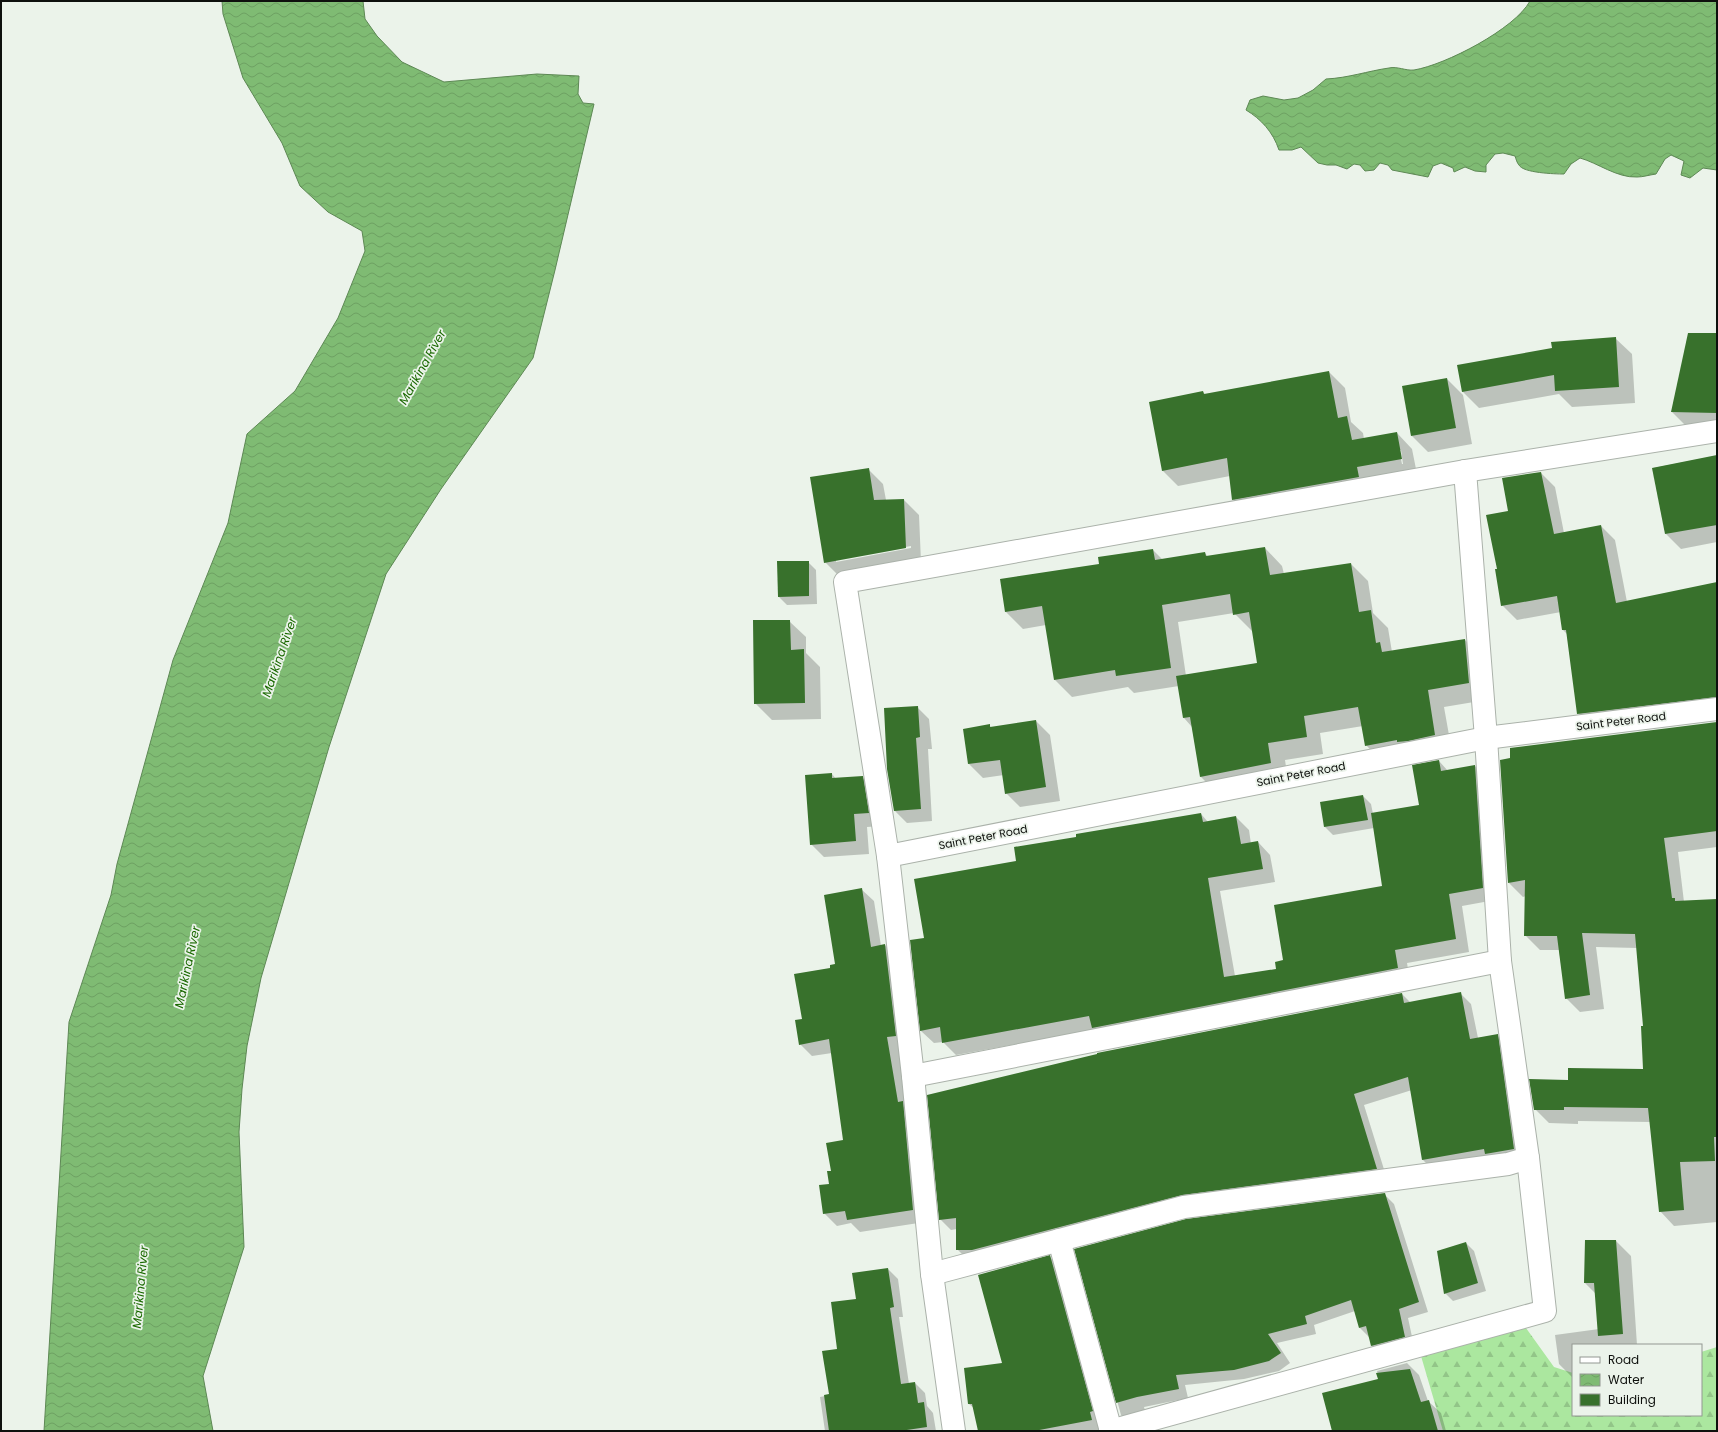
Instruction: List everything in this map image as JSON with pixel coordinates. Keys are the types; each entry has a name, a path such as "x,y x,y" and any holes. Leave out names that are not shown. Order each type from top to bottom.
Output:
{"street":[{"path":"954,1431 932,1274 888,856 845,582 1466,470 1717,430"},
{"path":"1059,1240 1111,1431 1545,1311 1528,1158 1500,960 1486,738 1466,470"},
{"name":"Saint Peter Road","path":"888,856 1486,738 1717,709"},
{"path":"912,1076 1500,960"},
{"path":"932,1274 1184,1207 1508,1164 1528,1158"}],"green space":[{"path":"1521,1321 1554,1367 1572,1373 1572,1416 1702,1416 1702,1352 1717,1347 1717,1430 1443,1431 1421,1356"}],"water":[{"name":"Marikina River","path":"222,1 363,1 365,19 377,36 402,62 444,82 537,74 579,76 578,94 583,103 594,104 533,358 441,489 386,574 329,747 261,978 247,1046 239,1132 244,1247 203,1376 213,1431 44,1431 69,1022 111,895 117,864 173,660 228,523 247,434 295,391 338,318 365,251 362,231 328,212 300,186 282,143 243,78 223,14"},
{"path":"1530,1 1717,1 1717,170 1703,168 1690,178 1681,175 1684,161 1671,155 1665,159 1656,174 1642,177 1630,177 1615,173 1580,158 1571,164 1564,174 1547,173 1526,170 1518,163 1515,156 1503,153 1495,154 1486,165 1486,172 1475,171 1465,167 1454,172 1453,168 1441,163 1433,166 1428,177 1392,170 1388,165 1380,163 1374,170 1365,171 1360,165 1354,164 1347,169 1336,165 1318,163 1301,147 1292,150 1279,150 1266,127 1246,110 1250,100 1263,96 1284,100 1298,98 1313,90 1326,79 1381,69 1398,68 1414,70 1443,61 1495,34 1522,12"}],"building":[{"path":"1688,333 1717,333 1717,413 1671,412"},
{"path":"1616,337 1619,387 1555,391 1554,375 1462,392 1457,365 1552,348 1551,342"},
{"path":"1329,371 1338,418 1347,416 1352,440 1397,432 1402,459 1357,467 1359,477 1232,500 1227,458 1162,471 1149,402 1203,391 1204,394"},
{"path":"1447,378 1456,428 1411,436 1402,386"},
{"path":"1717,455 1717,525 1665,534 1652,468"},
{"path":"869,468 874,500 904,499 906,548 824,563 810,477"},
{"path":"1541,472 1554,534 1601,525 1616,603 1717,582 1717,697 1577,714 1566,630 1562,630 1557,596 1501,606 1495,569 1497,569 1486,515 1508,511 1502,478"},
{"path":"1265,547 1270,575 1351,563 1359,612 1371,610 1376,643 1380,642 1382,652 1465,639 1469,683 1428,690 1435,735 1408,741 1397,742 1397,740 1365,746 1358,707 1304,716 1307,737 1268,743 1271,763 1200,777 1190,717 1183,718 1176,676 1257,663 1249,612 1233,615 1230,594 1162,605 1171,668 1116,676 1115,670 1054,680 1042,606 1005,612 1000,579 1099,564 1098,557 1153,549 1155,560 1205,552 1206,556"},
{"path":"777,561 809,561 809,596 778,597"},
{"path":"753,620 790,620 791,650 804,649 805,703 754,704"},
{"path":"918,706 920,737 916,738 921,809 894,811 887,769 884,708"},
{"path":"1036,720 1046,787 1005,794 1000,760 968,764 963,729 990,724 990,727"},
{"path":"1717,722 1717,831 1664,838 1672,898 1675,898 1675,901 1717,899 1717,1137 1714,1137 1715,1161 1680,1162 1684,1210 1659,1212 1648,1108 1564,1107 1564,1110 1534,1110 1529,1079 1568,1080 1568,1068 1643,1069 1641,1026 1643,1026 1635,934 1582,933 1590,995 1565,999 1557,936 1524,936 1525,880 1508,883 1500,760 1510,758 1510,748"},
{"path":"1439,760 1441,771 1475,765 1483,888 1449,894 1456,939 1395,950 1398,968 1092,1028 1089,1016 942,1043 940,1027 920,1031 910,940 924,938 914,879 1016,861 1014,847 1076,837 1076,834 1201,813 1203,822 1236,816 1241,844 1258,841 1263,869 1208,878 1224,977 1276,969 1275,962 1283,960 1274,905 1382,886 1371,813 1419,805 1412,765"},
{"path":"832,773 832,778 863,776 869,813 854,814 856,841 810,845 805,775"},
{"path":"1363,795 1368,820 1324,827 1320,802"},
{"path":"862,888 871,947 885,944 896,1036 887,1037 898,1102 903,1101 913,1210 847,1220 845,1211 823,1214 819,1185 829,1184 827,1171 831,1171 826,1143 843,1140 829,1039 799,1045 795,1020 802,1019 794,974 830,968 830,965 835,964 824,895"},
{"path":"1461,992 1470,1039 1498,1034 1514,1149 1485,1154 1484,1149 1422,1160 1408,1077 1354,1094 1377,1169 1182,1195 972,1250 956,1250 956,1218 939,1220 927,1095 1097,1053 1402,993 1404,1003"},
{"path":"1385,1193 1419,1302 1399,1309 1405,1337 1371,1346 1366,1326 1359,1328 1351,1300 1305,1316 1307,1324 1268,1334 1281,1353 1269,1361 1234,1370 1176,1375 1179,1389 1137,1397 1116,1403 1074,1249 1186,1219"},
{"path":"1585,1240 1616,1240 1623,1334 1598,1336 1594,1283 1584,1283"},
{"path":"1466,1242 1478,1283 1444,1294 1437,1251"},
{"path":"1050,1255 1093,1411 1090,1412 1092,1420 1034,1431 978,1431 972,1404 968,1404 964,1368 1002,1363 978,1275"},
{"path":"888,1268 894,1307 890,1308 901,1384 915,1382 918,1403 924,1402 927,1427 900,1431 829,1431 824,1395 829,1394 822,1351 837,1349 831,1302 856,1299 852,1273"},
{"path":"1410,1369 1421,1402 1429,1400 1438,1431 1332,1431 1322,1393 1378,1379 1376,1373"}]}
